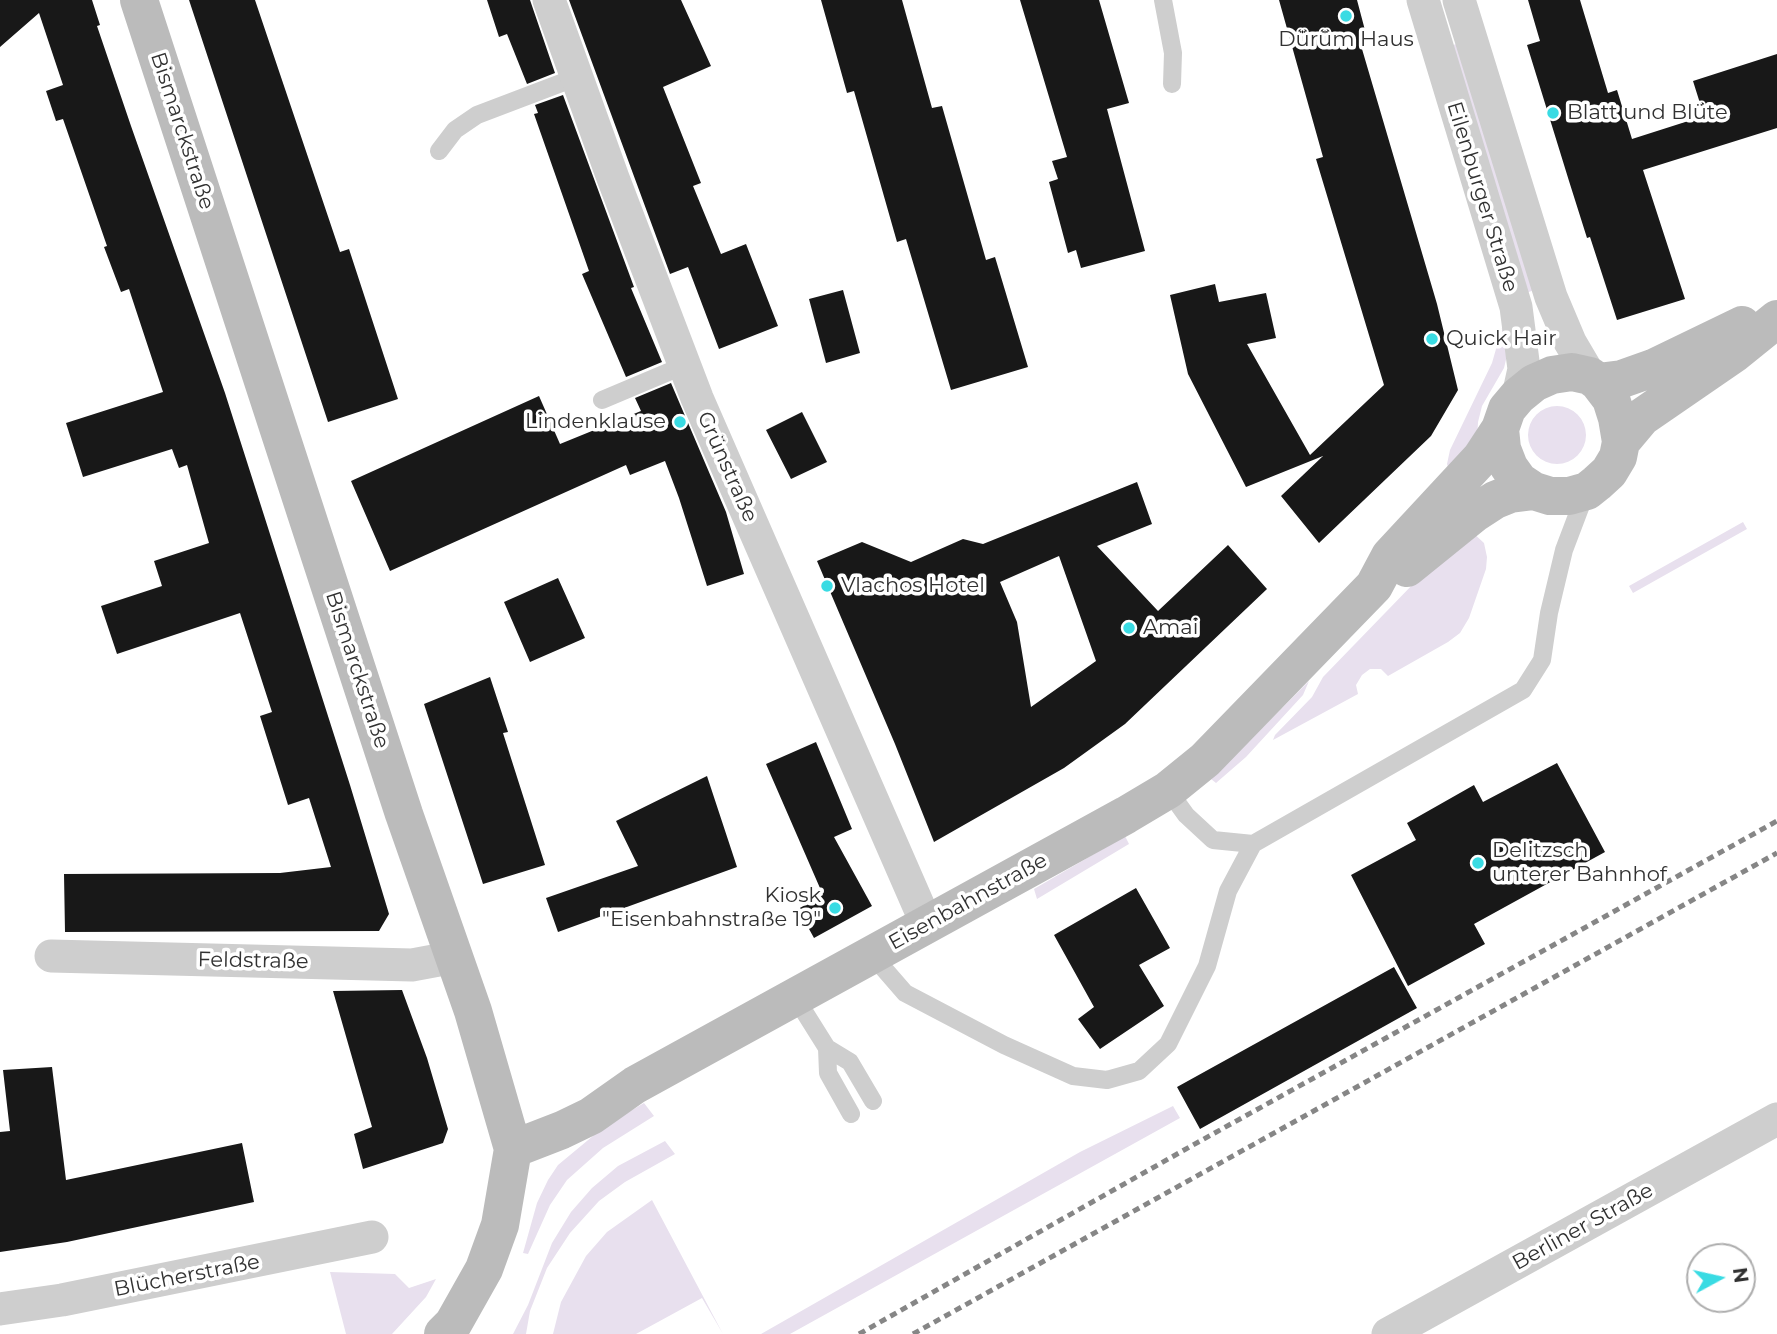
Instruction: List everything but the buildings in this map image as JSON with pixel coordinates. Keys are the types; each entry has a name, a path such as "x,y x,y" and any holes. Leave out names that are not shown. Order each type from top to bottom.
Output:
{"street":[{"name":"Bismarckstraße","path":"139,0 404,814 455,957 513,1149 500,1225 484,1269 453,1324 443,1334"},
{"name":"Grünstraße","path":"550,0 613,178 685,365 928,925"},
{"name":"Eilenburger Straße","path":"1423,0 1516,307 1524,369 1518,396"},
{"name":"Eilenburger Straße","path":"1459,0 1551,297 1570,342 1594,379"},
{"name":"Eisenbahnstraße","path":"513,1149 562,1130 591,1115 635,1085 1168,790 1205,760 1374,586 1390,556 1481,458 1500,429 1507,410 1518,396 1534,383 1572,372 1594,379 1622,379 1653,368 1722,333 1777,310"},
{"path":"1621,442 1642,417 1735,353 1777,319"},
{"path":"1587,491 1609,472 1618,457 1621,442 1618,418 1611,399 1594,379"},
{"path":"1500,429 1502,449 1508,467 1519,481 1534,491"},
{"name":"Eisenbahnstraße","path":"1374,586 1404,570 1495,499 1534,491 1550,496 1569,496 1587,491"},
{"name":"Feldstraße","path":"51,956 412,965 455,957"},
{"name":"Berliner Straße","path":"1388,1334 1777,1119"},
{"name":"Blücherstraße","path":"0,1309 62,1300 372,1237"}],"lane":[{"path":"1163,0 1173,52 1172,84"},
{"path":"439,151 455,130 477,114 576,76"},
{"path":"602,400 685,365"},
{"path":"872,955 905,993 1004,1045 1073,1076 1108,1080 1139,1072 1168,1044 1207,966 1228,891 1253,844 1523,690 1542,660 1549,613 1564,550 1587,491"},
{"path":"1168,790 1186,815 1213,840 1253,844"},
{"path":"795,997 827,1048 850,1062 873,1101"},
{"path":"827,1048 828,1073 851,1114"}],"shaded area":[{"path":"1460,43 1535,290 1522,294 1446,47"},
{"path":"1508,326 1509,347 1504,368 1482,406 1477,440 1450,473 1447,464 1450,450 1492,363 1496,349 1495,337 1500,329"},
{"path":"1557,406 1568,408 1581,419 1586,435 1584,446 1573,459 1557,464 1546,462 1533,451 1528,435 1530,424 1541,411"},
{"path":"1743,522 1747,529 1633,593 1629,586"},
{"path":"1471,531 1484,543 1486,569 1469,618 1460,633 1388,676 1381,669 1370,669 1356,685 1358,694 1273,740 1312,697 1323,677 1416,581"},
{"path":"1309,681 1303,695 1246,757 1216,783 1211,779"},
{"path":"1125,836 1129,844 1037,899 1034,889"},
{"path":"644,1103 654,1116 603,1148 567,1180 550,1205 528,1254 523,1253 537,1203 558,1165 605,1126"},
{"path":"1173,1106 1180,1118 790,1334 761,1334 1080,1152"},
{"path":"665,1141 675,1154 625,1182 599,1201 570,1233 547,1268 530,1311 526,1334 513,1334 528,1305 552,1243 571,1212 592,1188 618,1166"},
{"path":"652,1200 723,1334 702,1298 636,1334 553,1334 561,1302 586,1256 607,1232"},
{"path":"330,1272 395,1274 409,1288 436,1279 426,1297 392,1334 346,1334"}],"railway":[{"path":"859,1334 1777,821"},
{"path":"913,1334 1777,853"}],"place":[{"name":"Dürüm Haus","path":"1346,16"},
{"name":"Blatt und Blüte","path":"1553,113"},
{"name":"Quick Hair","path":"1432,339"},
{"name":"Lindenklause","path":"680,422"},
{"name":"Vlachos Hotel","path":"827,586"},
{"name":"Amai","path":"1129,628"},
{"name":"Delitzsch unterer Bahnhof","path":"1478,863"},
{"name":"Kiosk \"Eisenbahnstraße 19\"","path":"835,908"}]}
